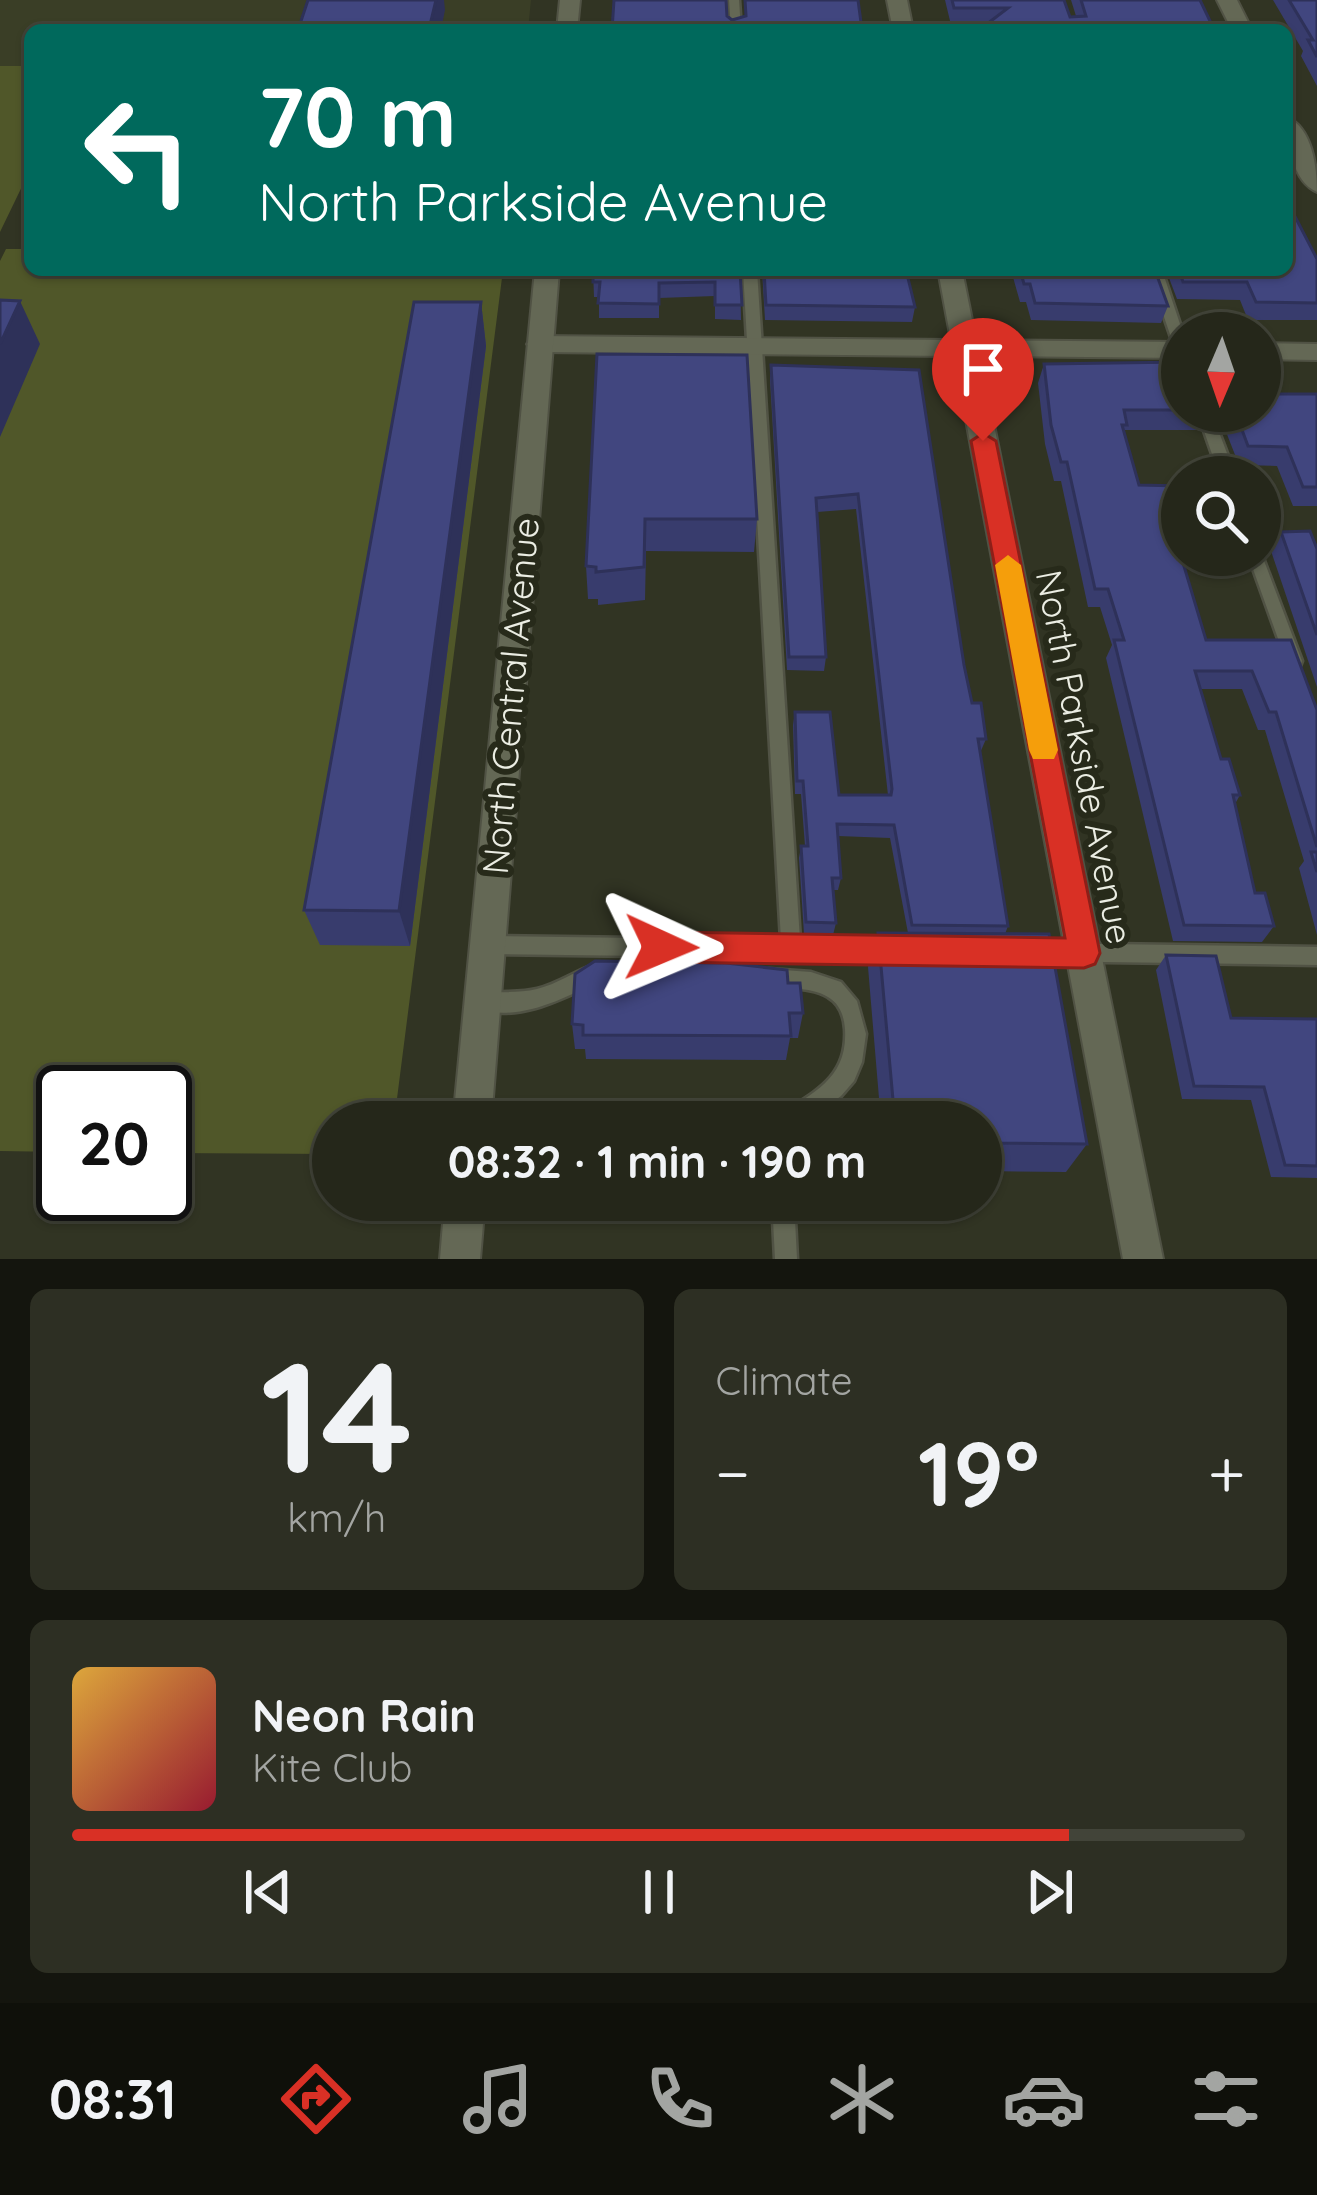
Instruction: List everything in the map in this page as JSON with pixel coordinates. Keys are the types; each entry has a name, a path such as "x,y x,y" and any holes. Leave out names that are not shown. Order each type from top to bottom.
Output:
{"street":[{"path":"1293,135 1317,184"},
{"name":"North Central Avenue","path":"475,1101 546,276"},
{"name":"North Parkside Avenue","path":"951,276 1143,1259"},
{"path":"540,344 1161,350"},
{"path":"1281,351 1317,352"},
{"path":"460,1259 463,1221"}],"lane":[{"path":"750,276 791,949"},
{"path":"1157,276 1169,312"},
{"path":"1264,576 1302,683"},
{"path":"489,945 903,951"},
{"path":"1016,952 1317,956"},
{"path":"484,1002 540,1000 593,974 615,974"},
{"path":"742,976 832,987 844,997 856,1028 853,1064 843,1081 815,1101"},
{"path":"784,1221 786,1259"}],"shaded area":[{"path":"0,0 531,0 529,24 24,24 24,66 0,66"}],"green space":[{"path":"0,66 24,66 24,182 0,232"},
{"path":"6,249 24,249 24,276 502,276 397,1101 312,1101 312,1154 192,1153 192,1065 36,1065 36,1152 0,1151 0,261"}],"building":[{"path":"308,0 436,0 430,24 300,24"},
{"path":"614,0 726,0 727,16 732,20 746,16 745,0 858,0 861,24 612,24"},
{"path":"952,0 1064,0 1070,17 1086,16 1081,0 1200,0 1211,23 987,24 1008,8 954,8"},
{"path":"1289,0 1317,0 1317,57 1308,40 1313,40"},
{"path":"1293,213 1317,259 1317,303 1256,302 1247,282 1183,282 1181,276 1293,276"},
{"path":"593,276 740,276 742,305 715,305 715,282 659,283 659,304 598,303 600,282 593,282"},
{"path":"764,276 907,276 915,307 766,305"},
{"path":"1022,276 1157,276 1168,306 1035,303 1030,284 1024,284"},
{"path":"0,300 20,301 0,344"},
{"path":"414,302 481,302 399,911 304,910"},
{"path":"597,354 747,355 757,519 645,519 644,567 596,572 596,567 586,566"},
{"path":"1161,362 1161,410 1124,410 1127,425 1122,425 1139,485 1161,486 1161,576 1187,576 1206,640 1291,640 1317,710 1317,847 1276,712 1269,712 1252,671 1195,671 1221,759 1229,759 1240,795 1233,795 1255,893 1265,893 1274,926 1184,925 1114,640 1124,640 1108,589 1095,589 1067,462 1061,462 1051,425 1044,364"},
{"path":"771,365 919,370 964,665 972,703 981,703 986,739 978,739 1008,926 912,925 894,825 837,824 841,878 832,878 836,923 806,922 801,846 808,846 803,781 797,781 795,712 830,712 839,795 891,795 892,789 858,494 816,498 826,657 789,657"},
{"path":"1281,394 1317,394 1317,487 1303,487 1287,447 1248,446 1243,432 1281,432"},
{"path":"1310,531 1317,549 1317,635 1281,532"},
{"path":"878,933 1049,934 1087,1144 1002,1143 1002,1101 893,1101"},
{"path":"1166,955 1216,956 1231,1018 1317,1019 1317,1166 1285,1165 1264,1087 1194,1086"},
{"path":"595,961 726,963 787,970 788,983 800,983 803,1013 789,1013 791,1036 583,1035 583,1025 572,1024 575,974"}],"slow traffic":[{"path":"1008,565 1044,750"}],"route":[{"path":"661,947 1084,953 983,441"}]}
